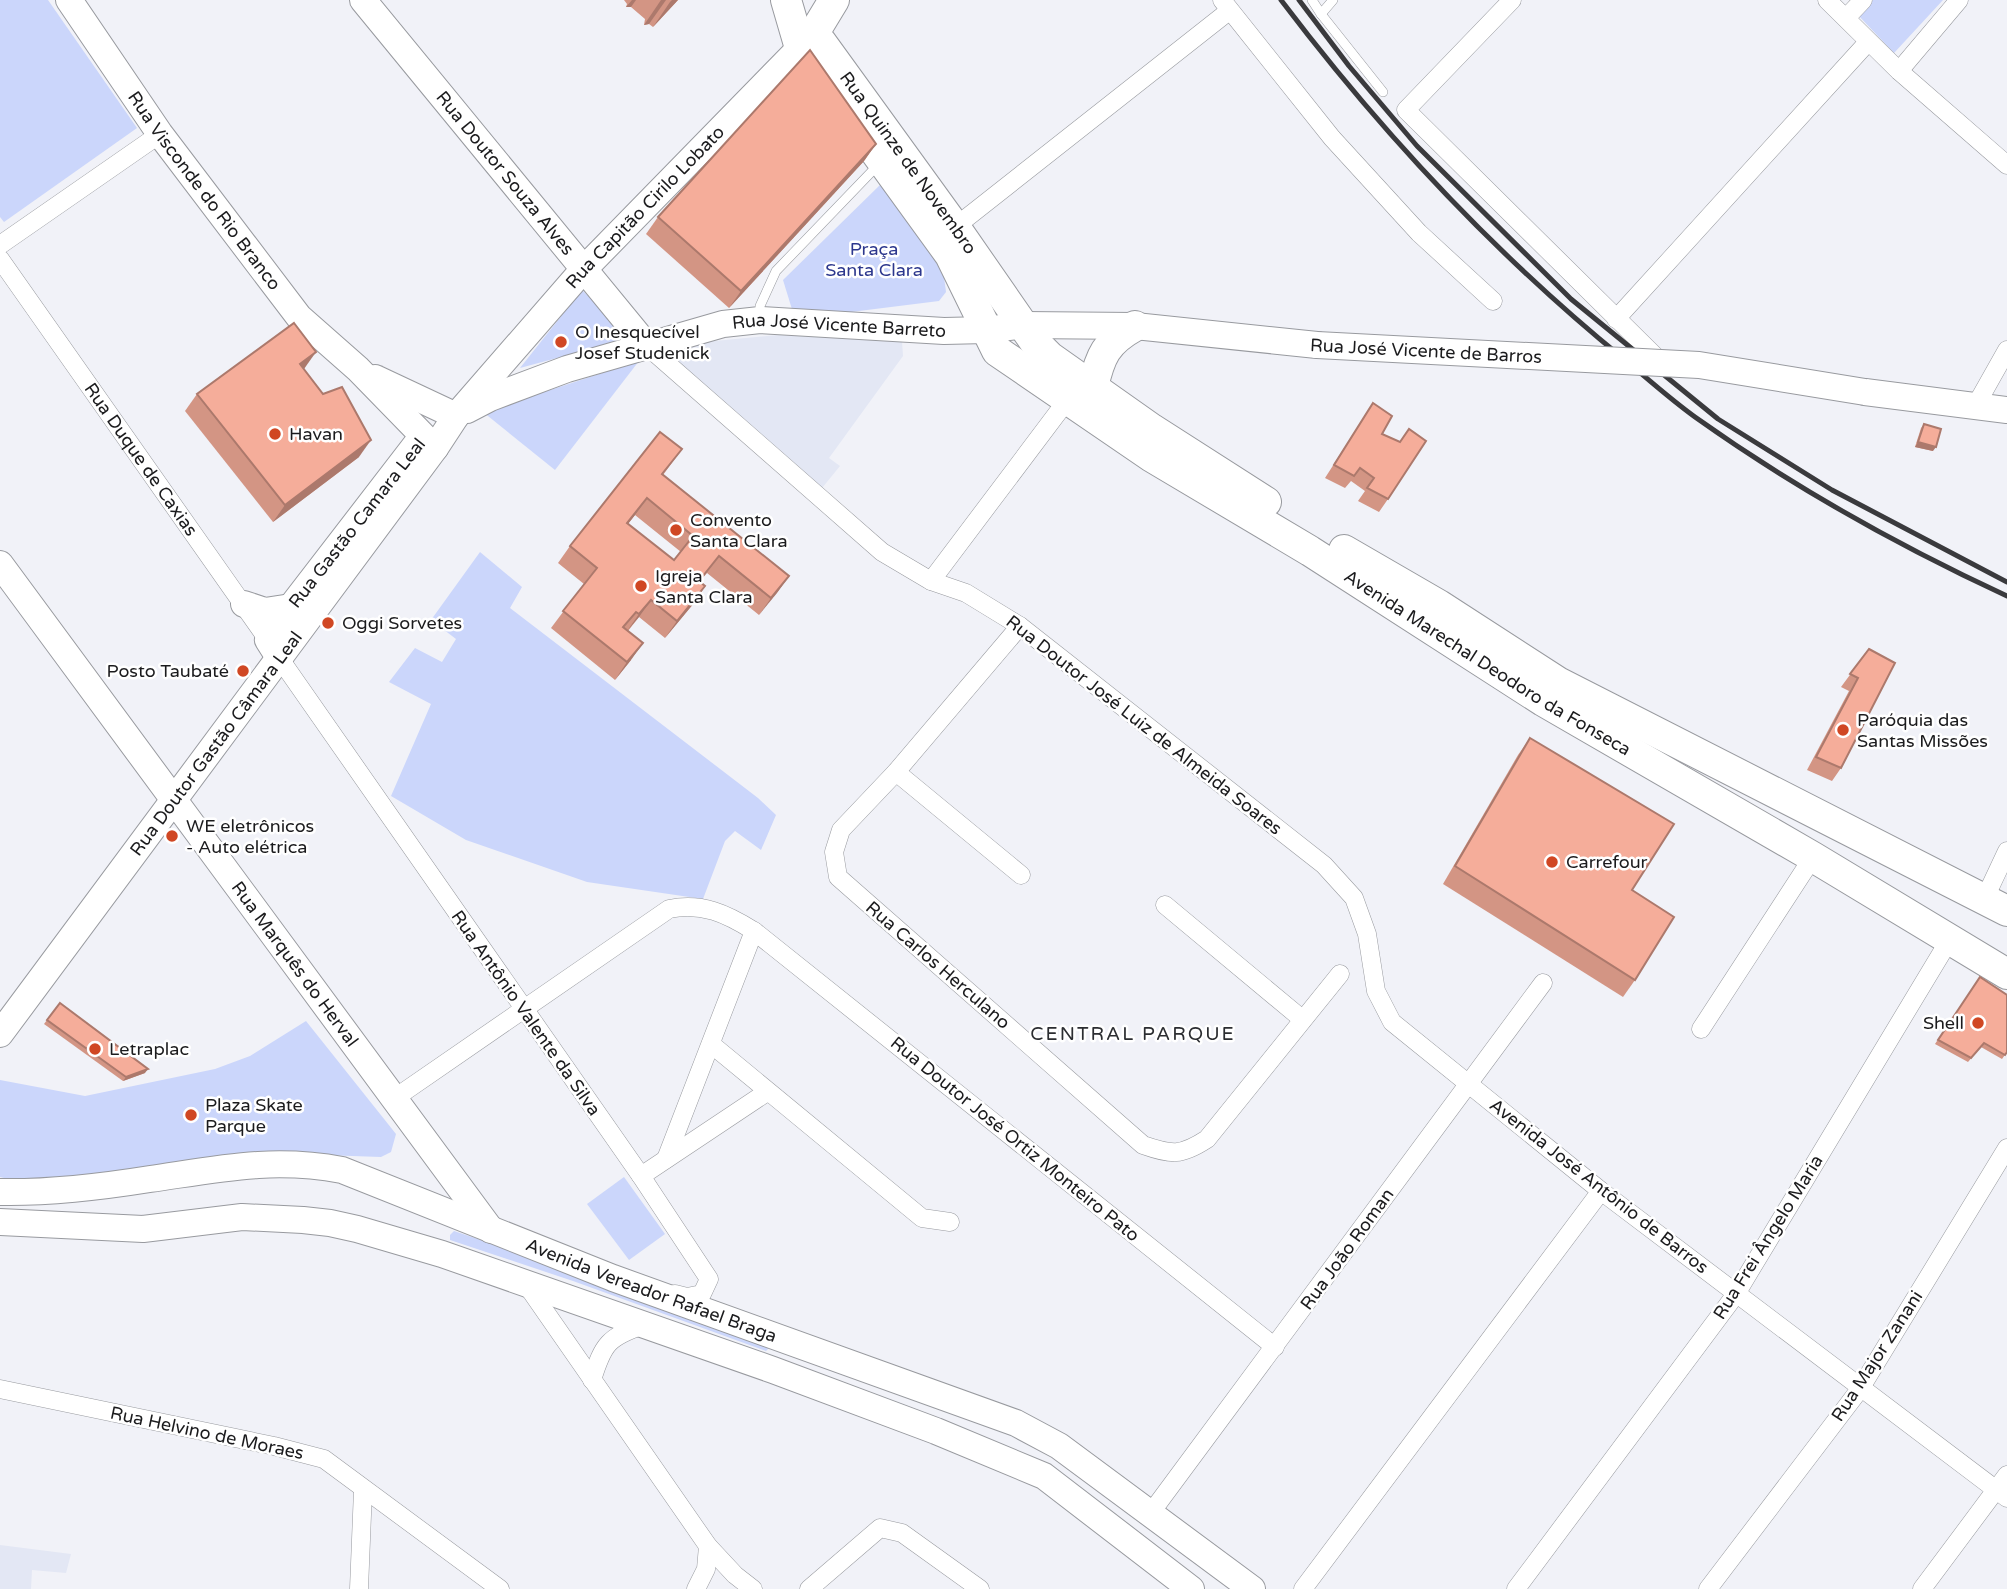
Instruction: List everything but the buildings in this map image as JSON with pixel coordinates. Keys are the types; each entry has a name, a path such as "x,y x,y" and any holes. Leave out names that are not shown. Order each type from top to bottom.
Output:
{"main road":[{"name":"Rua Visconde do Rio Branco","path":"69,0 160,134 299,317 358,369 428,443"},
{"name":"Rua Doutor Souza Alves","path":"363,0 647,346"},
{"name":"Rua Quinze de Novembro","path":"786,0 807,41 882,162 950,255 986,330"},
{"name":"Rua Quinze de Novembro","path":"792,0 807,41 956,227 1024,325"},
{"name":"Rua Capitão Cirilo Lobato","path":"456,416 583,270 807,41 834,0"},
{"name":"Rua José Vicente Barreto","path":"456,416 524,384 723,324 760,320 944,331 986,330"},
{"name":"Rua José Vicente de Barros","path":"986,330 1024,325 1135,326 1317,345 1699,365 1866,392 2007,410"},
{"name":"Avenida Marechal Deodoro da Fonseca","path":"1024,325 1034,341 1081,393 1152,457 1310,551 1544,701 1813,857 2007,974"},
{"path":"1081,393 1108,346 1118,335 1135,326"},
{"name":"Avenida Marechal Deodoro da Fonseca","path":"986,330 998,351 1152,429 1314,533 1439,605 1558,682 1996,906"},
{"name":"Rua Visconde do Rio Branco","path":"358,369 456,416"},
{"name":"Rua Gastão Camara Leal","path":"274,650 291,607 428,443 456,416"},
{"name":"Rua Doutor Gastão Câmara Leal","path":"0,1034 174,798 274,650 428,443"},
{"name":"Rua Marquês do Herval","path":"0,564 491,1230"},
{"path":"244,604 265,611 291,607"},
{"path":"1696,789 1702,775 1709,770 1730,770"},
{"path":"1938,932 1929,896 1952,883"},
{"name":"Avenida Vereador Rafael Braga","path":"5,1189 67,1190 223,1167 307,1163 342,1170 613,1278 1016,1423 1059,1446 1252,1589"},
{"name":"Avenida Vereador Rafael Braga","path":"0,1222 143,1229 242,1217 303,1220 357,1229 442,1254 936,1431 1044,1476 1191,1589"},
{"path":"442,1254 439,1242 441,1230 457,1217"},
{"path":"859,1403 904,1407 909,1401 907,1385"},
{"path":"936,1431 937,1416 945,1410 989,1414"}],"street":[{"path":"1512,0 1406,110 1673,374"},
{"path":"1827,0 1899,71 2007,165"},
{"path":"1846,18 1863,0"},
{"path":"1899,71 1959,0"},
{"path":"956,227 1225,5 1332,138 1419,233 1493,301"},
{"path":"1616,319 1868,42"},
{"path":"0,246 160,134"},
{"name":"Rua Duque de Caxias","path":"0,259 274,650"},
{"name":"Rua Doutor José Luiz de Almeida Soares","path":"647,346 881,552 931,581 966,593 1020,626 1324,865 1354,898 1367,934 1376,991 1392,1022 1470,1083"},
{"path":"1976,405 2007,350"},
{"path":"931,581 1081,393"},
{"path":"1020,626 896,772 1021,875"},
{"name":"Rua Antônio Valente da Silva","path":"274,650 709,1279 702,1294 687,1297 613,1278"},
{"name":"Rua Carlos Herculano","path":"896,772 841,830 834,852 838,877 1143,1144 1166,1152 1189,1151 1207,1139 1340,974"},
{"path":"1996,906 2007,851"},
{"path":"1701,1029 1813,857"},
{"name":"Rua Doutor José Ortiz Monteiro Pato","path":"395,1097 669,909 695,905 714,910 731,916 754,931 1275,1347"},
{"path":"1165,905 1302,1019"},
{"path":"666,1159 754,931"},
{"name":"Rua Frei Ângelo Maria","path":"1517,1589 1736,1294 1938,932"},
{"name":"Rua João Roman","path":"1150,1514 1543,983"},
{"path":"711,1044 922,1218 950,1222"},
{"name":"Avenida José Antônio de Barros","path":"1470,1083 1601,1191 1860,1389 2004,1488"},
{"path":"640,1176 767,1092"},
{"name":"Rua Major Zanani","path":"1708,1589 1860,1389 2007,1148"},
{"path":"1303,1589 1601,1191"},
{"path":"526,1284 708,1546 735,1575 753,1589"},
{"path":"592,1380 598,1359 607,1344 618,1334 644,1325"},
{"name":"Rua Helvino de Moraes","path":"0,1389 274,1446 324,1459 500,1589"},
{"path":"1922,1589 2004,1488"},
{"path":"359,1589 363,1490"},
{"path":"809,1589 880,1528 902,1532 980,1589"},
{"path":"696,1589 706,1569 708,1546"}],"lane":[{"path":"1312,0 1383,92"},
{"path":"1321,14 1333,0"},
{"path":"760,320 760,306 776,271 882,162"}],"shaded area":[{"path":"778,335 902,341 903,356 829,458 840,466 818,493 663,355 704,342"},
{"path":"0,1545 71,1554 66,1573 32,1570 31,1589 0,1589"}],"green space":[{"path":"0,0 48,0 137,128 4,222 0,217"},
{"path":"1873,0 1943,0 1894,53 1858,15"},
{"name":"Praça Santa Clara","path":"881,184 943,269 946,292 939,301 795,319 783,280"},
{"path":"582,290 631,338 520,368"},
{"path":"639,361 555,470 483,412"},
{"path":"480,552 522,587 510,608 758,798 776,815 761,850 735,831 725,841 703,899 587,882 466,840 391,796 431,704 389,682 415,648 442,662 456,639 431,620"},
{"name":"Plaza Skate Parque","path":"306,1021 396,1134 391,1152 381,1157 266,1153 36,1181 20,1182 0,1177 0,1080 85,1096 215,1069 250,1056"},
{"path":"624,1177 665,1234 629,1260 587,1204"},
{"path":"454,1231 618,1286 771,1346 766,1351 450,1240"}],"railway":[{"path":"1281,0 1359,97 1442,190 1577,320 1668,396 1695,417 1808,491 1886,536 2007,596"},
{"path":"1299,0 1349,66 1417,146 1571,299 1718,419 1832,490 2007,582"}],"place":[{"name":"O Inesquecível Josef Studenick","path":"561,342"},
{"name":"Havan","path":"275,434"},
{"name":"Convento Santa Clara","path":"676,530"},
{"name":"Igreja Santa Clara","path":"641,586"},
{"name":"Oggi Sorvetes","path":"328,623"},
{"name":"Posto Taubaté","path":"243,671"},
{"name":"Paróquia das Santas Missões","path":"1843,730"},
{"name":"WE eletrônicos - Auto elétrica","path":"172,836"},
{"name":"Carrefour","path":"1552,862"},
{"name":"Shell","path":"1978,1023"},
{"name":"Letraplac","path":"95,1049"},
{"name":"Plaza Skate Parque","path":"191,1115"}],"district":[{"name":"CENTRAL PARQUE","path":"1133,1033"}]}
